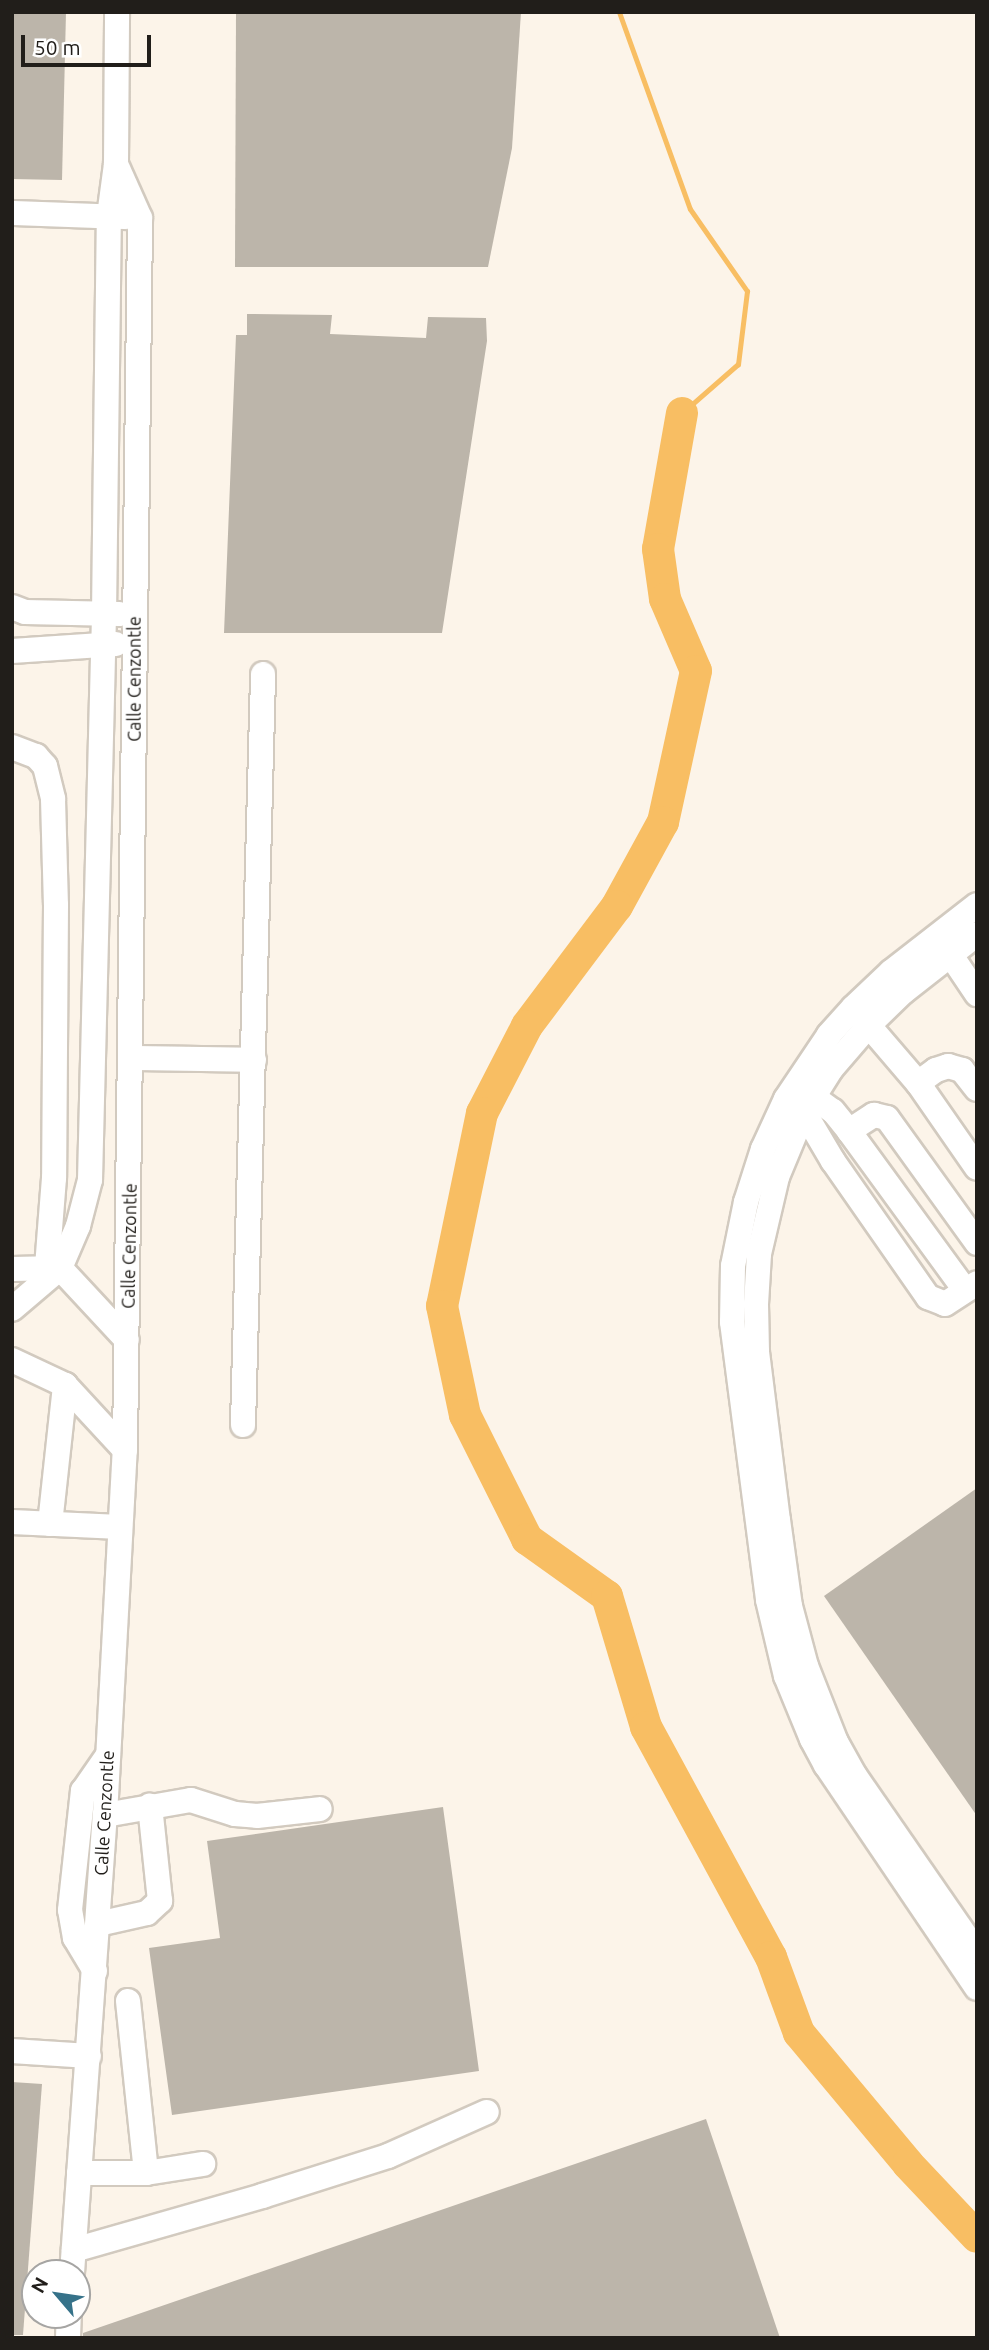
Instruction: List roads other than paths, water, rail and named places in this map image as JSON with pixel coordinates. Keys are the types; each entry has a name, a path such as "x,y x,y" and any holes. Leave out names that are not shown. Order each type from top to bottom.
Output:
{"street":[{"name":"Calle Cenzontle","path":"12,1309 53,1267 78,1226 90,1180 104,615 109,216 116,164 117,12"},
{"path":"12,213 140,218 116,164"},
{"name":"Calle Cenzontle","path":"73,2259 105,1815 125,1450 132,1058 133,612 140,218"},
{"path":"12,607 25,612 104,615 133,612"},
{"path":"12,651 102,647 135,640"},
{"path":"243,1425 263,674"},
{"path":"12,747 36,756 45,766 53,799 57,905 53,1267 127,1340"},
{"path":"977,905 943,945 861,1016 831,1069 800,1098 753,1179 733,1266 732,1322 775,1638 800,1711 826,1765 977,1988"},
{"path":"943,945 977,934"},
{"path":"943,945 977,994"},
{"path":"861,1016 918,1083 977,1168"},
{"path":"132,1058 254,1060"},
{"path":"918,1083 936,1070 948,1066 961,1070 977,1089"},
{"path":"800,1098 833,1111 971,1287 945,1304 928,1297 834,1161 800,1098"},
{"path":"800,1098 777,1177 759,1254 756,1304 757,1352 790,1606 806,1666 836,1742 855,1776 977,1952"},
{"path":"849,1131 874,1115 887,1118 977,1243"},
{"path":"12,1269 53,1267"},
{"path":"12,1360 42,1371 65,1385 125,1450"},
{"path":"50,1524 65,1385"},
{"path":"12,1522 120,1527"},
{"path":"94,1971 75,1938 70,1910 83,1791 108,1755"},
{"path":"105,1815 191,1800 223,1812 257,1816 320,1809"},
{"path":"98,1924 147,1913 160,1901 150,1807"},
{"path":"128,2001 146,2174"},
{"path":"12,2051 89,2056"},
{"path":"82,2259 262,2196 388,2156 487,2112"},
{"path":"79,2173 146,2174 203,2164"}],"waterway":[{"path":"619,12 690,209 747,291 738,364 682,413"},
{"path":"682,413 658,549 665,599 696,671 663,822 617,906 527,1026 482,1113 442,1306 465,1415 527,1539 607,1596 646,1727 771,1957 799,2033 908,2164 977,2237"}]}
